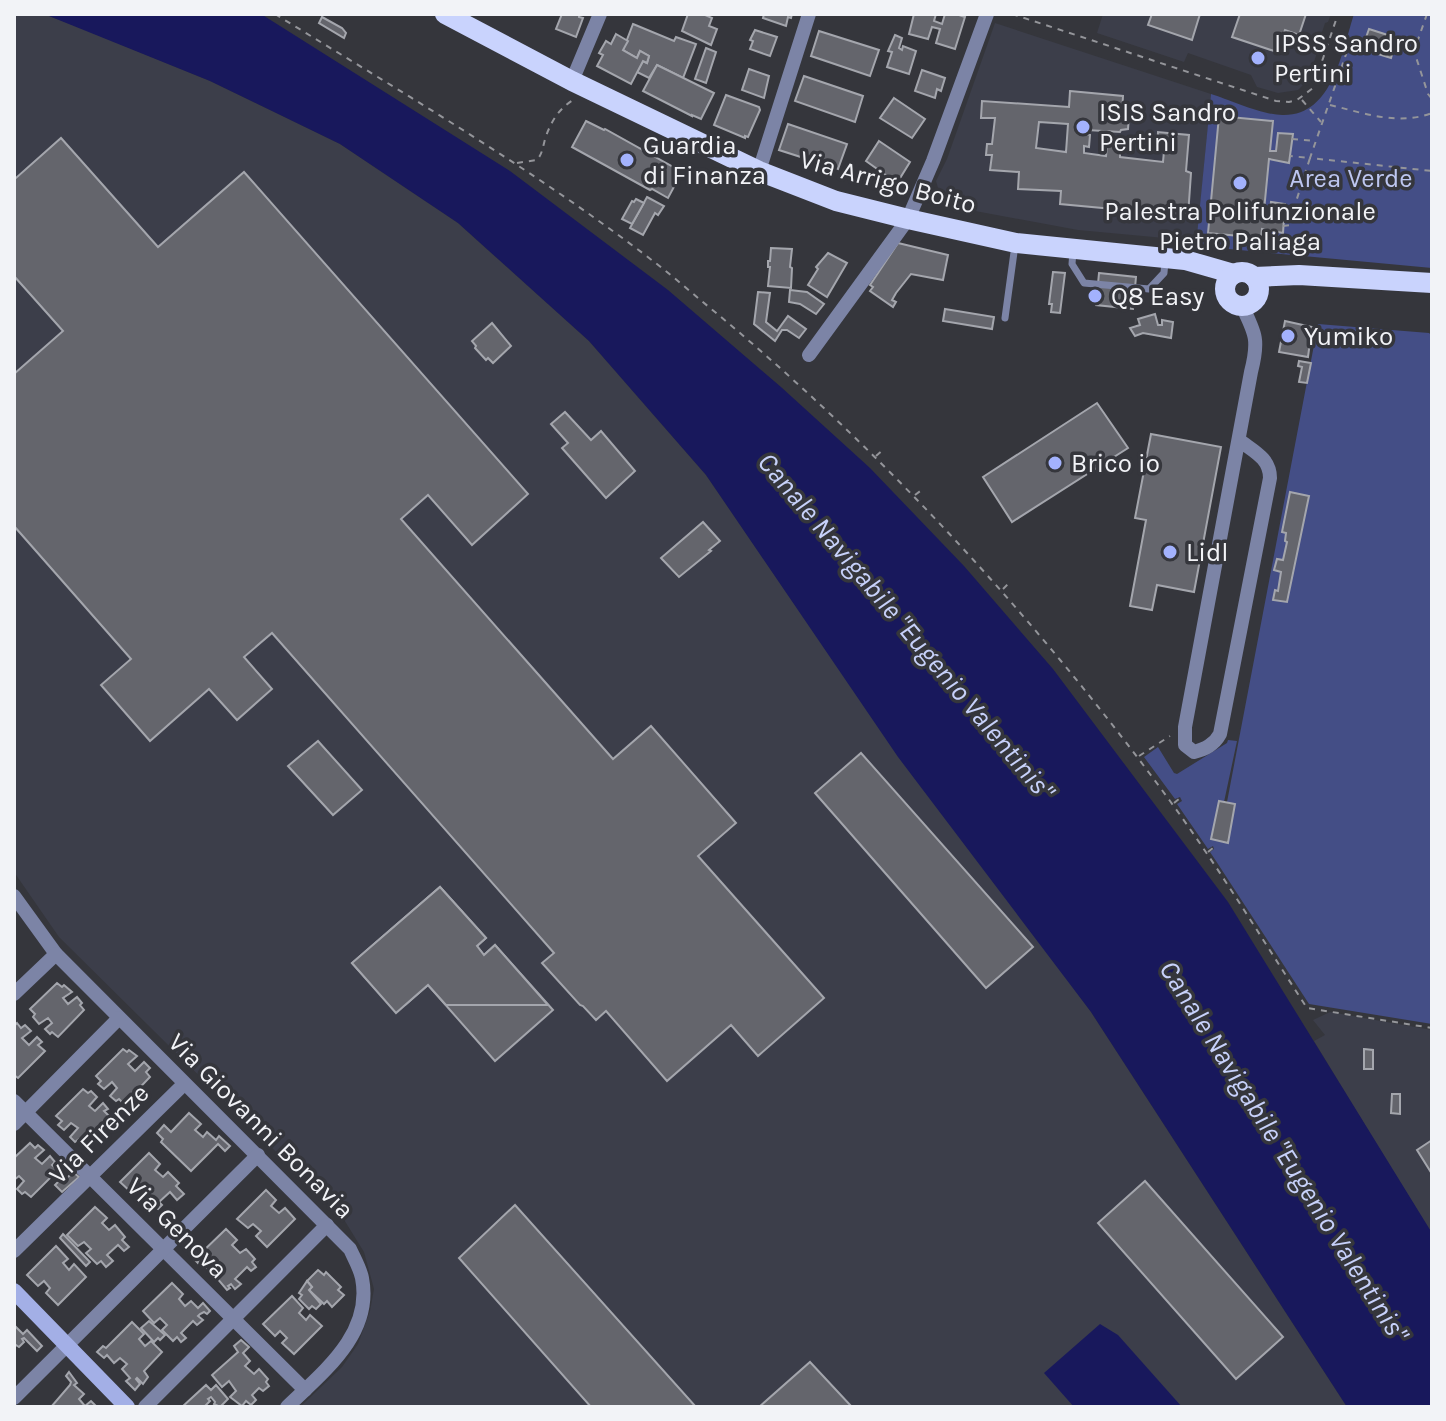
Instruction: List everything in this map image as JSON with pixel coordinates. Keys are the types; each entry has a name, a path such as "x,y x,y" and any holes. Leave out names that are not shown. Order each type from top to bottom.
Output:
{"main road":[{"name":"Via Arrigo Boito","path":"445,14 577,83 759,171 836,201 1016,243 1185,260 1249,286 1299,275 1432,283"}],"street":[{"path":"577,83 600,14"},
{"path":"759,171 809,14"},
{"path":"809,355 908,219 933,161 987,14"},
{"path":"1239,440 1266,462 1270,478 1220,734 1216,742 1194,752 1185,745 1185,727 1239,440 1257,349 1249,286"},
{"name":"Via Giovanni Bonavia","path":"14,896 56,954 350,1249 361,1275 364,1297 361,1316 343,1351 287,1407"},
{"path":"14,994 56,954"},
{"path":"14,1124 119,1018"},
{"name":"Via Firenze","path":"14,1251 184,1084"},
{"name":"Via Genova","path":"14,1101 305,1390"},
{"path":"20,1403 67,1345 258,1155"},
{"path":"145,1407 327,1225"},
{"path":"14,1291 127,1407"}],"lane":[{"path":"1005,318 1016,243"},
{"path":"1073,248 1072,264 1084,283 1149,289 1164,273 1166,258"}],"path":[{"path":"275,14 515,164 654,261 809,393 914,496 1002,589 1173,804 1307,1008 1432,1028"},
{"path":"1012,14 1276,101 1289,102 1313,88 1338,14"},
{"path":"1427,14 1414,51 1432,99"},
{"path":"1283,226 1292,225 1294,208 1351,40"},
{"path":"515,164 537,160 551,124 562,108 574,99 577,83"},
{"path":"1300,98 1322,123"},
{"path":"1328,105 1392,120 1432,113"},
{"path":"1292,139 1316,141"},
{"path":"1290,156 1432,171"},
{"path":"875,457 883,450"},
{"path":"914,496 923,489"},
{"path":"1002,589 1008,584"},
{"path":"1138,757 1185,727"},
{"path":"1173,804 1180,798"},
{"path":"1207,852 1214,847"}],"shaded area":[{"path":"14,14 44,14 81,28 210,81 340,144 458,223 589,341 706,475 793,602 1091,1012 1347,1407 300,1407 342,1367 358,1344 374,1289 364,1252 343,1218 59,937 14,872"},
{"name":"IPSS Sandro Pertini","path":"1103,14 1331,14 1325,23 1307,81 1298,90 1278,93 1257,87 1251,75 1188,53 1184,62 1097,33"},
{"name":"ISIS Sandro Pertini","path":"995,23 1211,94 1197,241 1078,230 943,205 936,181 947,159"},
{"path":"1330,1012 1432,1030 1432,1235 1314,1041 1325,1035 1313,1020"}],"green space":[{"name":"Area Verde","path":"1354,14 1432,14 1432,268 1196,246 1211,94 1267,113 1284,115 1301,112 1325,93 1339,62"},
{"path":"1318,324 1429,333 1432,336 1432,1024 1309,1004 1210,852 1213,846 1208,849 1177,804 1182,801 1180,797 1175,799 1144,757 1158,747 1177,774 1228,740 1237,741 1224,802 1227,802"}],"water":[{"name":"Canale Navigabile \"Eugenio Valentinis\"","path":"44,14 261,14 510,171 668,290 870,468 964,566 1053,669 1228,902 1432,1233 1432,1407 1347,1407 1091,1012 898,757 706,475 589,341 458,223 340,144 210,81"},
{"path":"1100,1324 1118,1335 1182,1407 1074,1407 1044,1373"}],"building":[{"path":"562,14 579,14 583,18 576,37 556,29"},
{"path":"688,14 703,14 712,18 709,26 717,29 711,45 682,31"},
{"path":"764,14 792,14 786,26 763,18"},
{"path":"914,14 936,14 934,21 942,24 945,14 965,17 955,49 936,43 940,29 932,27 928,39 909,34"},
{"path":"1152,14 1200,14 1192,40 1148,25"},
{"path":"1240,14 1306,14 1299,35 1285,30 1277,52 1232,37"},
{"path":"322,17 342,28 346,33 344,38 319,23"},
{"path":"633,24 674,41 676,37 696,44 683,78 657,65 649,78 637,72 643,61 647,63 649,56 640,51 637,58 623,50"},
{"path":"1369,29 1397,38 1391,58 1362,49"},
{"path":"755,30 777,37 770,56 750,49"},
{"path":"819,31 879,50 870,76 811,56"},
{"path":"616,34 628,41 623,50 637,58 640,51 649,56 631,84 597,66 603,55 599,53 606,41 611,44"},
{"path":"895,35 902,38 899,48 902,50 903,46 916,51 909,74 887,67 892,52 888,51"},
{"path":"706,48 716,52 706,83 695,79"},
{"path":"657,65 714,93 701,119 643,91"},
{"path":"749,69 769,76 764,98 742,90"},
{"path":"922,70 945,78 935,98 915,91"},
{"path":"804,76 863,96 855,122 795,101"},
{"path":"1070,91 1123,96 1122,114 1129,115 1128,129 1120,132 1087,130 1089,147 1084,146 1084,153 1106,156 1107,145 1120,147 1120,157 1163,162 1164,151 1157,151 1158,132 1189,135 1186,171 1191,173 1188,216 1060,204 1061,191 1018,189 1019,172 990,170 992,155 986,155 987,144 992,144 995,118 981,118 982,101 1069,107","holes":["1039,122 1068,124 1066,152 1036,148"]},
{"path":"726,95 759,107 748,137 714,125"},
{"path":"894,98 925,119 912,138 880,118"},
{"name":"Palestra Polifunzionale Pietro Paliaga","path":"1219,116 1273,121 1270,151 1276,151 1278,133 1293,134 1289,163 1269,159 1263,221 1269,221 1271,202 1285,204 1283,233 1262,229 1261,238 1208,233"},
{"name":"Guardia di Finanza","path":"586,121 682,172 668,198 572,147"},
{"path":"788,124 847,144 838,169 779,150"},
{"path":"61,138 158,247 244,172 528,494 472,545 428,495 401,519 613,759 651,726 736,823 698,856 824,998 758,1056 731,1025 667,1081 606,1011 596,1020 542,963 554,953 272,633 244,657 272,689 237,720 209,689 150,741 101,685 131,659 14,526 14,374 63,331 14,276 14,176 16,178"},
{"path":"879,141 910,162 897,183 866,161"},
{"path":"647,197 664,206 658,215 655,213 643,235 630,228"},
{"path":"636,199 644,203 632,224 622,219"},
{"path":"898,243 948,255 943,280 911,274 892,300 896,302 893,307 870,291 873,287 870,285"},
{"path":"771,248 792,249 791,288 768,286"},
{"path":"828,253 847,263 827,297 808,285 818,269 816,267"},
{"path":"1053,272 1065,273 1060,313 1051,312 1052,304 1049,304"},
{"path":"1099,273 1136,277 1133,309 1096,305"},
{"path":"790,290 807,292 824,304 816,314 800,304 789,302"},
{"path":"758,292 770,293 766,322 777,331 788,316 806,329 799,338 782,330 775,341 754,324"},
{"path":"945,309 994,317 992,329 943,321"},
{"path":"1155,314 1158,325 1162,325 1162,320 1173,322 1171,338 1143,333 1135,336 1130,328 1140,325 1138,319"},
{"path":"1285,321 1312,327 1308,357 1279,352"},
{"path":"492,323 511,346 493,363 488,358 486,360 472,341"},
{"path":"1299,361 1311,363 1307,383 1299,382 1302,367 1298,366"},
{"name":"Brico io","path":"1097,403 1128,448 1012,522 983,477"},
{"path":"565,412 591,440 601,431 635,471 606,498 562,448 568,443 551,424"},
{"name":"Lidl","path":"1151,434 1221,447 1194,592 1157,585 1152,610 1130,606 1146,520 1135,518"},
{"path":"1290,492 1309,496 1287,602 1273,600 1281,572 1274,570 1277,559 1283,560 1287,542 1286,533 1282,532"},
{"path":"703,522 720,541 679,577 661,558"},
{"path":"318,741 362,790 333,815 288,766"},
{"path":"861,753 1033,947 986,988 815,793"},
{"path":"1219,801 1235,804 1228,843 1211,839"},
{"path":"440,887 486,938 477,946 484,955 495,945 553,1010 495,1061 428,985 405,1005 390,1005 352,963"},
{"path":"440,887 486,938 477,946 484,955 495,945 548,1005 446,1005 428,985 396,1013 352,963"},
{"path":"57,983 72,992 63,998 68,1004 77,997 84,1010 58,1037 45,1029 52,1023 48,1018 39,1024 30,1009"},
{"path":"17,1023 31,1031 22,1038 29,1045 37,1037 42,1042 38,1045 45,1051 18,1078 14,1075 14,1026"},
{"path":"123,1049 137,1056 128,1064 135,1071 144,1062 150,1068 146,1072 150,1077 124,1104 110,1096 117,1088 112,1082 104,1089 98,1084 101,1081 96,1076"},
{"path":"1364,1049 1373,1050 1373,1069 1364,1069"},
{"path":"83,1089 97,1097 89,1106 95,1111 103,1103 108,1109 104,1111 111,1118 84,1144 70,1137 78,1128 71,1123 64,1130 58,1125 62,1121 56,1116"},
{"path":"1392,1094 1400,1094 1400,1114 1391,1113"},
{"path":"189,1113 201,1124 195,1130 203,1137 207,1132 216,1140 219,1136 230,1146 225,1151 218,1144 191,1171 161,1142 163,1139 157,1133 164,1125 171,1132"},
{"path":"1432,1140 1432,1174 1417,1150"},
{"path":"30,1143 44,1150 35,1158 42,1164 50,1156 55,1162 52,1165 58,1170 31,1197 17,1189 24,1181 19,1176 14,1180 14,1158"},
{"path":"149,1153 160,1164 155,1170 163,1177 168,1172 179,1183 176,1186 184,1194 177,1200 170,1192 159,1202 162,1205 158,1209 155,1207 150,1211 139,1201 144,1195 137,1188 132,1193 120,1182"},
{"path":"301,1164 316,1180 311,1185 295,1170"},
{"path":"73,1172 79,1177 62,1192 55,1185"},
{"path":"1145,1181 1283,1337 1236,1379 1098,1223"},
{"path":"266,1190 276,1200 271,1206 279,1213 285,1208 295,1219 267,1247 256,1236 261,1231 253,1224 248,1228 237,1219"},
{"path":"515,1205 696,1407 591,1407 459,1258"},
{"path":"95,1207 107,1218 102,1223 109,1230 115,1225 129,1247 124,1251 118,1245 107,1255 113,1261 106,1267 101,1261 97,1264 86,1253 91,1249 84,1242 78,1246 67,1235"},
{"path":"226,1229 237,1240 232,1245 240,1253 246,1249 255,1259 252,1262 256,1267 251,1271 247,1267 235,1279 241,1284 235,1289 231,1284 227,1290 216,1277 221,1271 213,1264 208,1269 192,1257 196,1253 198,1256"},
{"path":"63,1234 90,1262 86,1266 60,1238"},
{"path":"56,1246 68,1259 63,1263 69,1270 74,1264 86,1277 58,1305 46,1293 50,1288 44,1281 38,1286 27,1275"},
{"path":"318,1270 324,1275 326,1272 341,1287 338,1290 344,1295 332,1307 309,1290 312,1287 307,1281"},
{"path":"307,1281 312,1287 309,1290 321,1304 316,1309 312,1306 309,1309 299,1299 302,1295 299,1293"},
{"path":"172,1283 183,1294 179,1299 185,1306 191,1301 198,1308 203,1303 210,1311 200,1314 198,1316 203,1320 197,1325 193,1321 181,1333 186,1338 181,1342 177,1337 173,1341 162,1330 167,1325 160,1318 154,1323 143,1311"},
{"path":"292,1296 303,1308 299,1313 306,1320 310,1315 322,1326 294,1354 282,1343 287,1338 280,1331 275,1336 263,1324"},
{"path":"149,1321 165,1335 160,1340 158,1338 154,1342 141,1328"},
{"path":"132,1322 144,1334 139,1339 145,1346 151,1341 162,1352 144,1371 148,1377 143,1384 136,1379 140,1384 135,1390 126,1381 130,1378 122,1369 127,1364 120,1358 114,1363 107,1355 104,1358 97,1352 103,1346 106,1348"},
{"path":"14,1325 23,1334 27,1330 42,1346 37,1351 24,1338 19,1347 14,1347"},
{"path":"241,1340 249,1347 243,1353 250,1361 245,1366 254,1374 259,1369 268,1379 266,1382 269,1386 263,1391 259,1388 252,1395 256,1400 251,1405 246,1401 242,1406 230,1397 236,1391 229,1381 222,1387 212,1375 238,1352 234,1346"},
{"path":"810,1362 852,1407 759,1407"},
{"path":"69,1372 77,1383 74,1385 84,1394 79,1399 85,1406 91,1401 97,1407 51,1407 70,1385 66,1376"},
{"path":"206,1385 211,1390 216,1385 228,1399 220,1407 214,1404 211,1397 206,1407 182,1407"}],"place":[{"name":"IPSS Sandro Pertini","path":"1258,58"},
{"name":"ISIS Sandro Pertini","path":"1083,127"},
{"name":"Guardia di Finanza","path":"627,160"},
{"name":"Palestra Polifunzionale Pietro Paliaga","path":"1240,183"},
{"name":"Q8 Easy","path":"1095,296"},
{"name":"Yumiko","path":"1288,336"},
{"name":"Brico io","path":"1055,463"},
{"name":"Lidl","path":"1170,552"}]}
